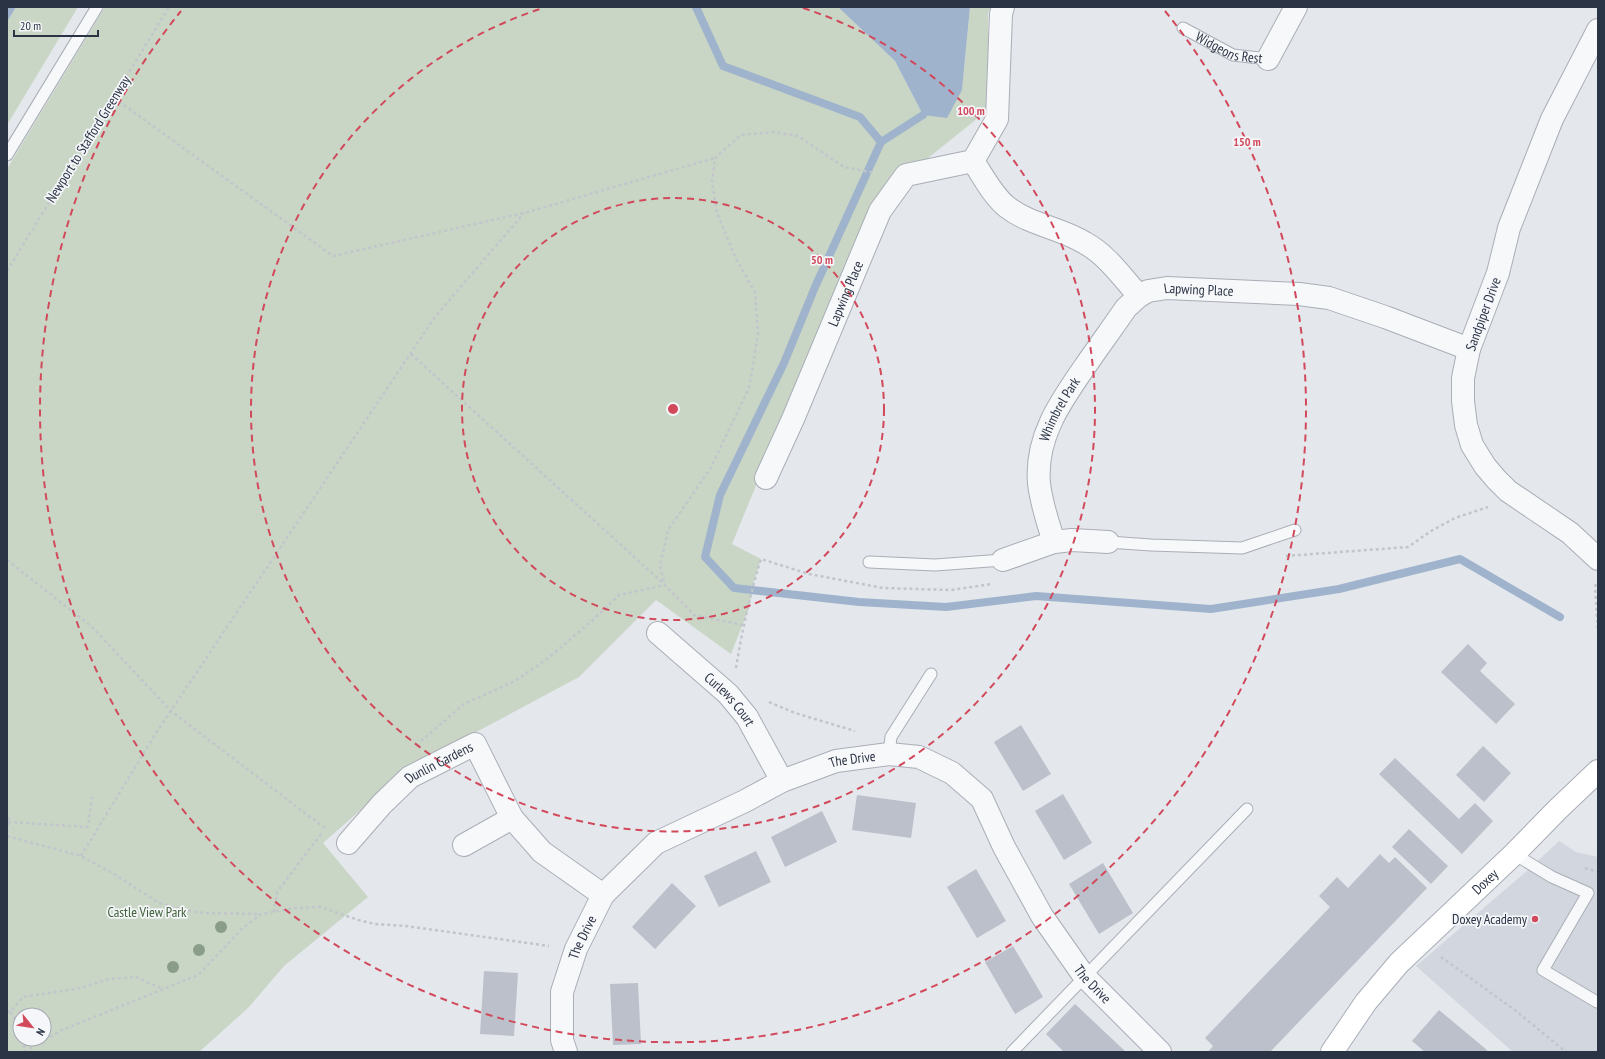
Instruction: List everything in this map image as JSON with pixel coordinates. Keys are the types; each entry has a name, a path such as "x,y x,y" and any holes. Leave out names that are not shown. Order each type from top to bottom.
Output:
{"street":[{"path":"1003,7 1001,14 997,119 973,161 987,184 1007,207 1022,216 1084,242 1099,252 1139,296"},
{"name":"Widgeons Rest","path":"1268,59 1296,7"},
{"name":"Sandpiper Drive","path":"1598,30 1552,119 1509,228 1498,273 1470,349 1463,378 1466,425 1472,445 1485,466 1508,491 1570,533 1598,559"},
{"name":"Lapwing Place","path":"766,478 793,419 880,211 906,175 973,161"},
{"name":"Lapwing Place","path":"1139,296 1148,291 1167,288 1299,294 1329,298 1470,349"},
{"name":"Whimbrel Park","path":"1054,542 1043,504 1039,483 1039,460 1043,440 1049,423 1062,400 1126,308 1139,296"},
{"path":"1003,560 1054,542 1072,540 1108,542"},
{"name":"Curlews Court","path":"658,633 728,694 747,717 782,781"},
{"name":"Dunlin Gardens","path":"348,843 382,804 410,777 475,744 512,818 542,852 603,895"},
{"name":"The Drive","path":"566,1052 562,1040 562,992 576,949 603,895 656,843 745,801 782,781 836,761 890,746 919,757 952,773 982,800 1004,847 1042,916 1084,976 1160,1052"},
{"name":"Doxey","path":"1332,1052 1366,1002 1399,963 1514,854 1598,771"},
{"path":"464,845 512,818"}],"lane":[{"path":"7,155 98,7"},
{"name":"Widgeons Rest","path":"1183,28 1233,55 1268,59"},
{"path":"1108,542 1242,548 1295,530"},
{"path":"869,562 936,566 1003,560"},
{"path":"890,746 931,674"},
{"path":"1012,1052 1247,809"},
{"path":"1514,854 1552,877 1588,893 1543,970 1597,1002"}],"path":[{"name":"Newport to Stafford Greenway","path":"7,271 169,7"},
{"path":"114,98 333,256 524,213 715,158 741,135 773,132 798,136 844,167 875,173"},
{"path":"665,585 660,566 668,530 710,469 748,388 758,334 755,292 736,259 717,213 712,182 715,158"},
{"path":"81,856 172,711 435,317 524,213"},
{"path":"411,354 665,585 694,615 743,625"},
{"path":"7,560 92,627 172,711 326,829"},
{"path":"1598,580 1595,587 1598,633"},
{"path":"735,669 743,625 749,608 754,581"},
{"path":"763,700 795,713 845,728 890,746"},
{"path":"8,822 88,827 92,797"},
{"path":"7,832 9,815"},
{"path":"7,836 81,856 114,874 159,903 182,910 205,913 261,914 296,908 321,907 358,920 375,924 406,926 576,949"},
{"path":"24,1052 62,1030 198,975 243,928 261,914"},
{"path":"1436,954 1516,1011 1566,1052"},
{"path":"8,1012 22,997 81,988 109,979 136,977 163,989"}],"shaded area":[{"name":"Doxey Academy","path":"1559,841 1576,852 1598,857 1598,1052 1513,1052 1416,966 1527,871"}],"green space":[{"path":"16,7 78,7 7,125 7,22"},
{"name":"Castle View Park","path":"105,7 838,7 895,61 923,115 962,90 970,7 991,7 988,13 988,110 933,154 870,208 732,544 761,559 754,581 749,608 731,654 656,600 579,677 407,769 323,843 368,897 284,966 248,1008 199,1052 7,1052 7,169"}],"water":[{"path":"7,7 16,7 7,22"},
{"path":"838,7 970,7 962,90 947,118 923,115 895,61"}],"building":[{"path":"1468,644 1487,663 1480,671 1515,704 1496,724 1441,672"},
{"path":"1021,725 1051,774 1023,791 994,742"},
{"path":"1483,746 1511,773 1484,802 1456,775"},
{"path":"1395,758 1459,819 1475,803 1493,821 1462,854 1379,774"},
{"path":"1063,794 1092,843 1064,860 1035,811"},
{"path":"857,795 916,803 911,838 852,830"},
{"path":"822,811 837,842 785,867 771,837"},
{"path":"1409,829 1448,866 1431,884 1392,847"},
{"path":"756,851 771,882 719,907 704,876"},
{"path":"1380,854 1389,863 1395,857 1427,888 1270,1052 1208,1052 1213,1046 1205,1038 1330,907 1319,896 1337,877 1348,888"},
{"path":"1103,863 1133,913 1099,934 1069,884"},
{"path":"976,869 1006,921 977,938 947,887"},
{"path":"672,883 696,906 655,949 632,927"},
{"path":"1013,946 1043,997 1015,1014 985,962"},
{"path":"484,971 518,973 514,1036 480,1034"},
{"path":"638,983 641,1044 613,1045 610,984"},
{"path":"1075,1004 1126,1052 1064,1052 1046,1034"},
{"path":"1439,1010 1487,1050 1486,1052 1425,1052 1412,1041"}],"waterway":[{"path":"696,7 723,66 860,117 881,142"},
{"path":"923,115 881,142 815,287 784,363 720,495 705,557 734,588 859,602 946,607 1036,596 1211,609 1339,589 1460,559 1560,617"}],"place":[{"name":"Doxey Academy","path":"1535,919"}]}
